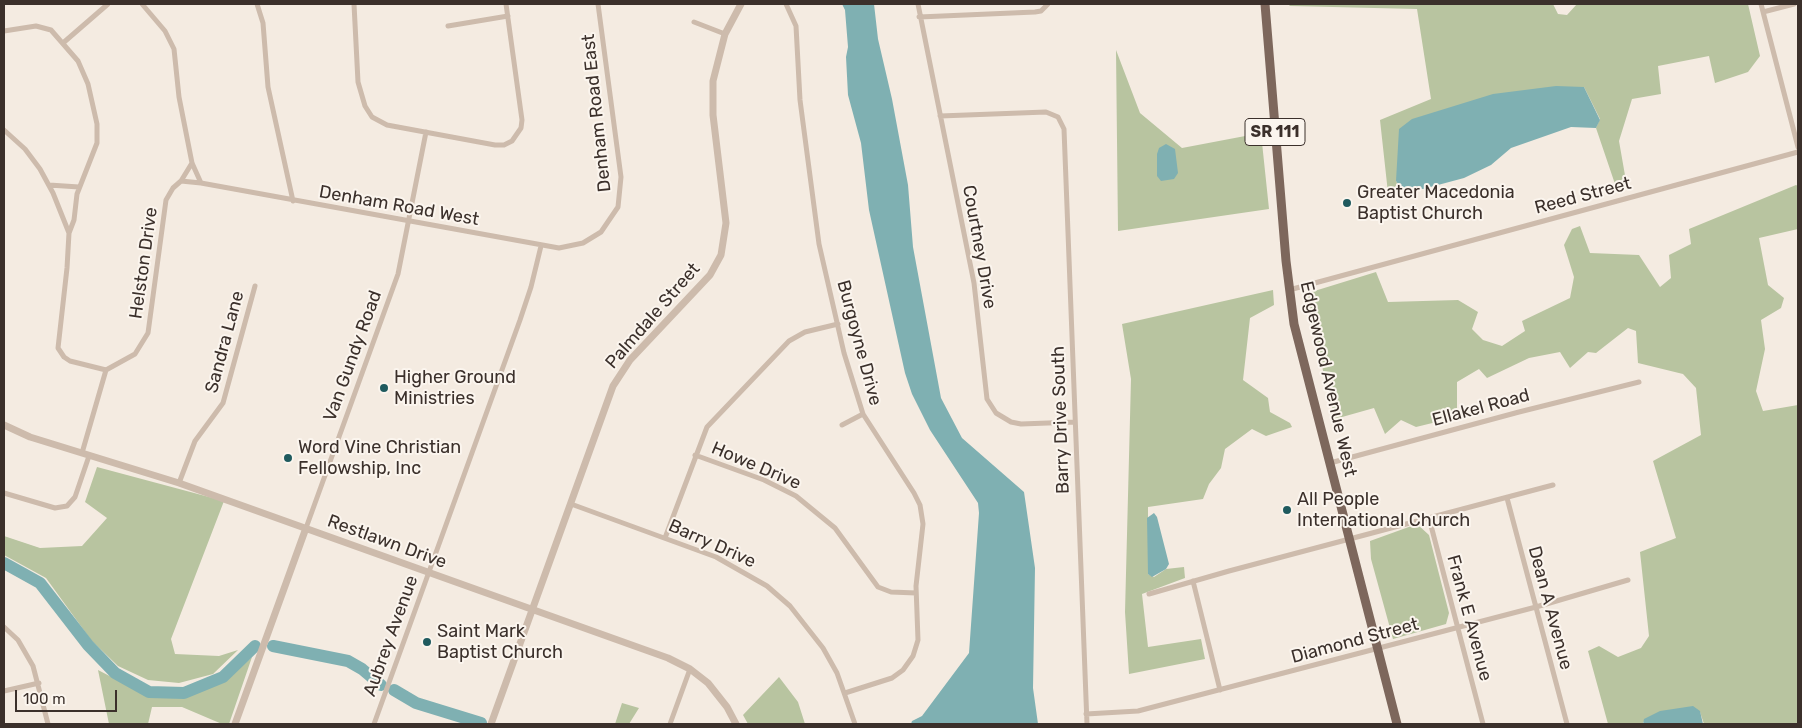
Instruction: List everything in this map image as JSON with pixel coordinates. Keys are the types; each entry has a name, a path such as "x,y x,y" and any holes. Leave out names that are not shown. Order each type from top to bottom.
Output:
{"main road":[{"name":"Edgewood Avenue West","path":"1265,4 1289,290 1294,324 1398,724"}],"street":[{"path":"63,43 108,4"},
{"path":"142,4 165,32 174,50 179,97 192,163 201,183 181,181"},
{"path":"256,4 262,23 268,87 294,200"},
{"path":"354,4 358,82 368,112 378,122 387,125 495,145 512,141 521,128 522,120 506,4"},
{"name":"Denham Road East","path":"592,238 601,232 614,215 620,197 621,184 598,4"},
{"name":"Palmdale Street","path":"491,724 618,377 630,360 701,285 720,255 726,223 712,98 716,62 725,34 741,4"},
{"name":"Burgoyne Drive","path":"786,4 796,26 800,100 818,234 856,395 863,414 914,493 922,514 923,531 916,593 919,627 917,646 911,661 892,678 846,693"},
{"name":"Courtney Drive","path":"918,4 974,283 987,398 996,413 1011,422 1021,424 1075,422"},
{"path":"1761,4 1798,147"},
{"path":"1763,12 1794,4"},
{"path":"920,16 1035,12 1047,5"},
{"path":"448,26 508,16"},
{"path":"694,22 725,34"},
{"path":"4,31 41,26 51,30 81,68 92,100 97,124 95,151 79,187 74,220 69,233 58,348 64,357 70,361 106,370 75,497 67,506 55,508 4,493"},
{"name":"Barry Drive South","path":"940,116 1046,112 1058,117 1064,129 1086,724"},
{"path":"4,130 25,149 49,185 69,233"},
{"name":"Van Gundy Road","path":"235,724 398,274 426,132"},
{"name":"Reed Street","path":"1289,290 1798,152"},
{"name":"Helston Drive","path":"106,370 135,354 148,333 166,200 192,163"},
{"name":"Denham Road West","path":"201,183 541,246 572,247 592,238"},
{"path":"49,185 79,187"},
{"name":"Aubrey Avenue","path":"374,724 523,312 541,246"},
{"name":"Sandra Lane","path":"179,483 195,441 223,403 255,286"},
{"path":"666,538 695,455 707,428 789,341 805,332 838,324"},
{"name":"Ellakel Road","path":"1330,463 1639,382"},
{"path":"842,425 863,414"},
{"name":"Restlawn Drive","path":"4,425 30,437 179,483 660,655 690,669 715,691 736,724"},
{"name":"Howe Drive","path":"695,455 764,480 796,496 835,528 878,587 891,592 916,593"},
{"path":"1149,594 1553,485"},
{"name":"Dean A Avenue","path":"1507,498 1567,724"},
{"name":"Barry Drive","path":"571,504 666,538 732,565 754,577 781,597 808,626 823,648 846,693 855,724"},
{"name":"Frank E Avenue","path":"1429,518 1482,724"},
{"name":"Diamond Street","path":"1086,714 1138,711 1536,608 1628,580"},
{"path":"1193,581 1220,690"},
{"path":"4,627 18,640 26,652 39,683 48,724"},
{"path":"670,724 690,669"},
{"path":"4,691 39,683"}],"green space":[{"path":"1288,4 1553,4 1558,14 1567,15 1577,4 1748,4 1760,56 1748,72 1715,83 1709,56 1658,66 1661,94 1632,99 1619,141 1626,181 1615,184 1596,128 1600,119 1584,87 1396,181 1401,189 1388,193 1380,120 1431,99 1417,9 1290,6"},
{"path":"1116,50 1140,113 1182,148 1261,133 1269,209 1118,231"},
{"path":"1796,185 1798,186 1798,229 1759,238 1768,285 1784,298 1781,308 1761,320 1765,349 1756,391 1763,411 1798,405 1798,724 1704,724 1700,712 1643,722 1643,724 1608,724 1588,651 1599,646 1618,657 1641,648 1649,636 1640,552 1676,538 1653,461 1701,435 1696,388 1683,374 1638,363 1636,331 1628,328 1596,353 1588,352 1570,368 1560,352 1529,358 1487,378 1479,369 1457,382 1457,417 1416,427 1401,420 1385,434 1374,408 1335,419 1311,322 1308,293 1376,272 1388,302 1458,300 1478,312 1472,329 1483,340 1502,346 1525,331 1522,321 1570,298 1574,277 1564,245 1572,229 1580,226 1590,253 1639,255 1660,287 1671,278 1669,255 1691,244 1689,229"},
{"path":"1273,290 1274,305 1250,318 1243,380 1268,398 1270,412 1290,423 1292,427 1266,436 1252,429 1225,449 1221,468 1209,484 1203,499 1148,507 1148,574 1154,577 1166,569 1184,567 1185,578 1142,594 1148,647 1201,639 1205,659 1129,674 1125,612 1131,379 1122,324"},
{"path":"97,467 224,501 171,639 175,654 219,656 238,650 213,674 179,683 148,680 118,666 91,640 46,578 4,555 4,536 40,548 82,546 107,518 85,502"},
{"path":"1417,524 1429,535 1449,613 1446,624 1393,639 1371,559 1370,541"},
{"path":"252,657 229,724 222,724 182,707 152,707 148,724 109,724 98,670 148,696 185,698 226,680"},
{"path":"779,677 798,702 805,724 748,724 743,715"},
{"path":"622,703 639,708 629,724 615,724"}],"water":[{"path":"842,4 874,4 878,39 892,99 908,185 913,247 941,398 962,438 1024,492 1035,568 1033,688 1038,724 911,724 912,721 922,716 969,653 979,513 978,503 930,430 912,394 905,373 869,210 861,143 848,95 846,57 848,47 845,10"},
{"path":"1556,86 1584,87 1600,120 1596,128 1571,127 1511,148 1491,165 1464,178 1423,189 1414,187 1401,189 1396,181 1399,129 1412,119 1493,94"},
{"path":"1166,144 1175,149 1178,173 1174,179 1161,181 1157,176 1157,154 1159,148"},
{"path":"1154,513 1157,517 1169,564 1166,569 1152,577 1148,574 1147,518"},
{"path":"1693,706 1700,711 1703,724 1643,724 1644,719 1660,711"}],"waterway":[{"path":"4,563 40,583 88,645 115,673 149,692 184,693 223,677 255,646"},
{"path":"273,646 348,661 362,669 381,685"},
{"path":"394,690 416,703 481,723"}],"place":[{"name":"Greater Macedonia Baptist Church","path":"1347,203"},
{"name":"Higher Ground Ministries","path":"384,388"},
{"name":"Word Vine Christian Fellowship, Inc","path":"288,458"},
{"name":"All People International Church","path":"1287,510"},
{"name":"Saint Mark Baptist Church","path":"427,642"}]}
